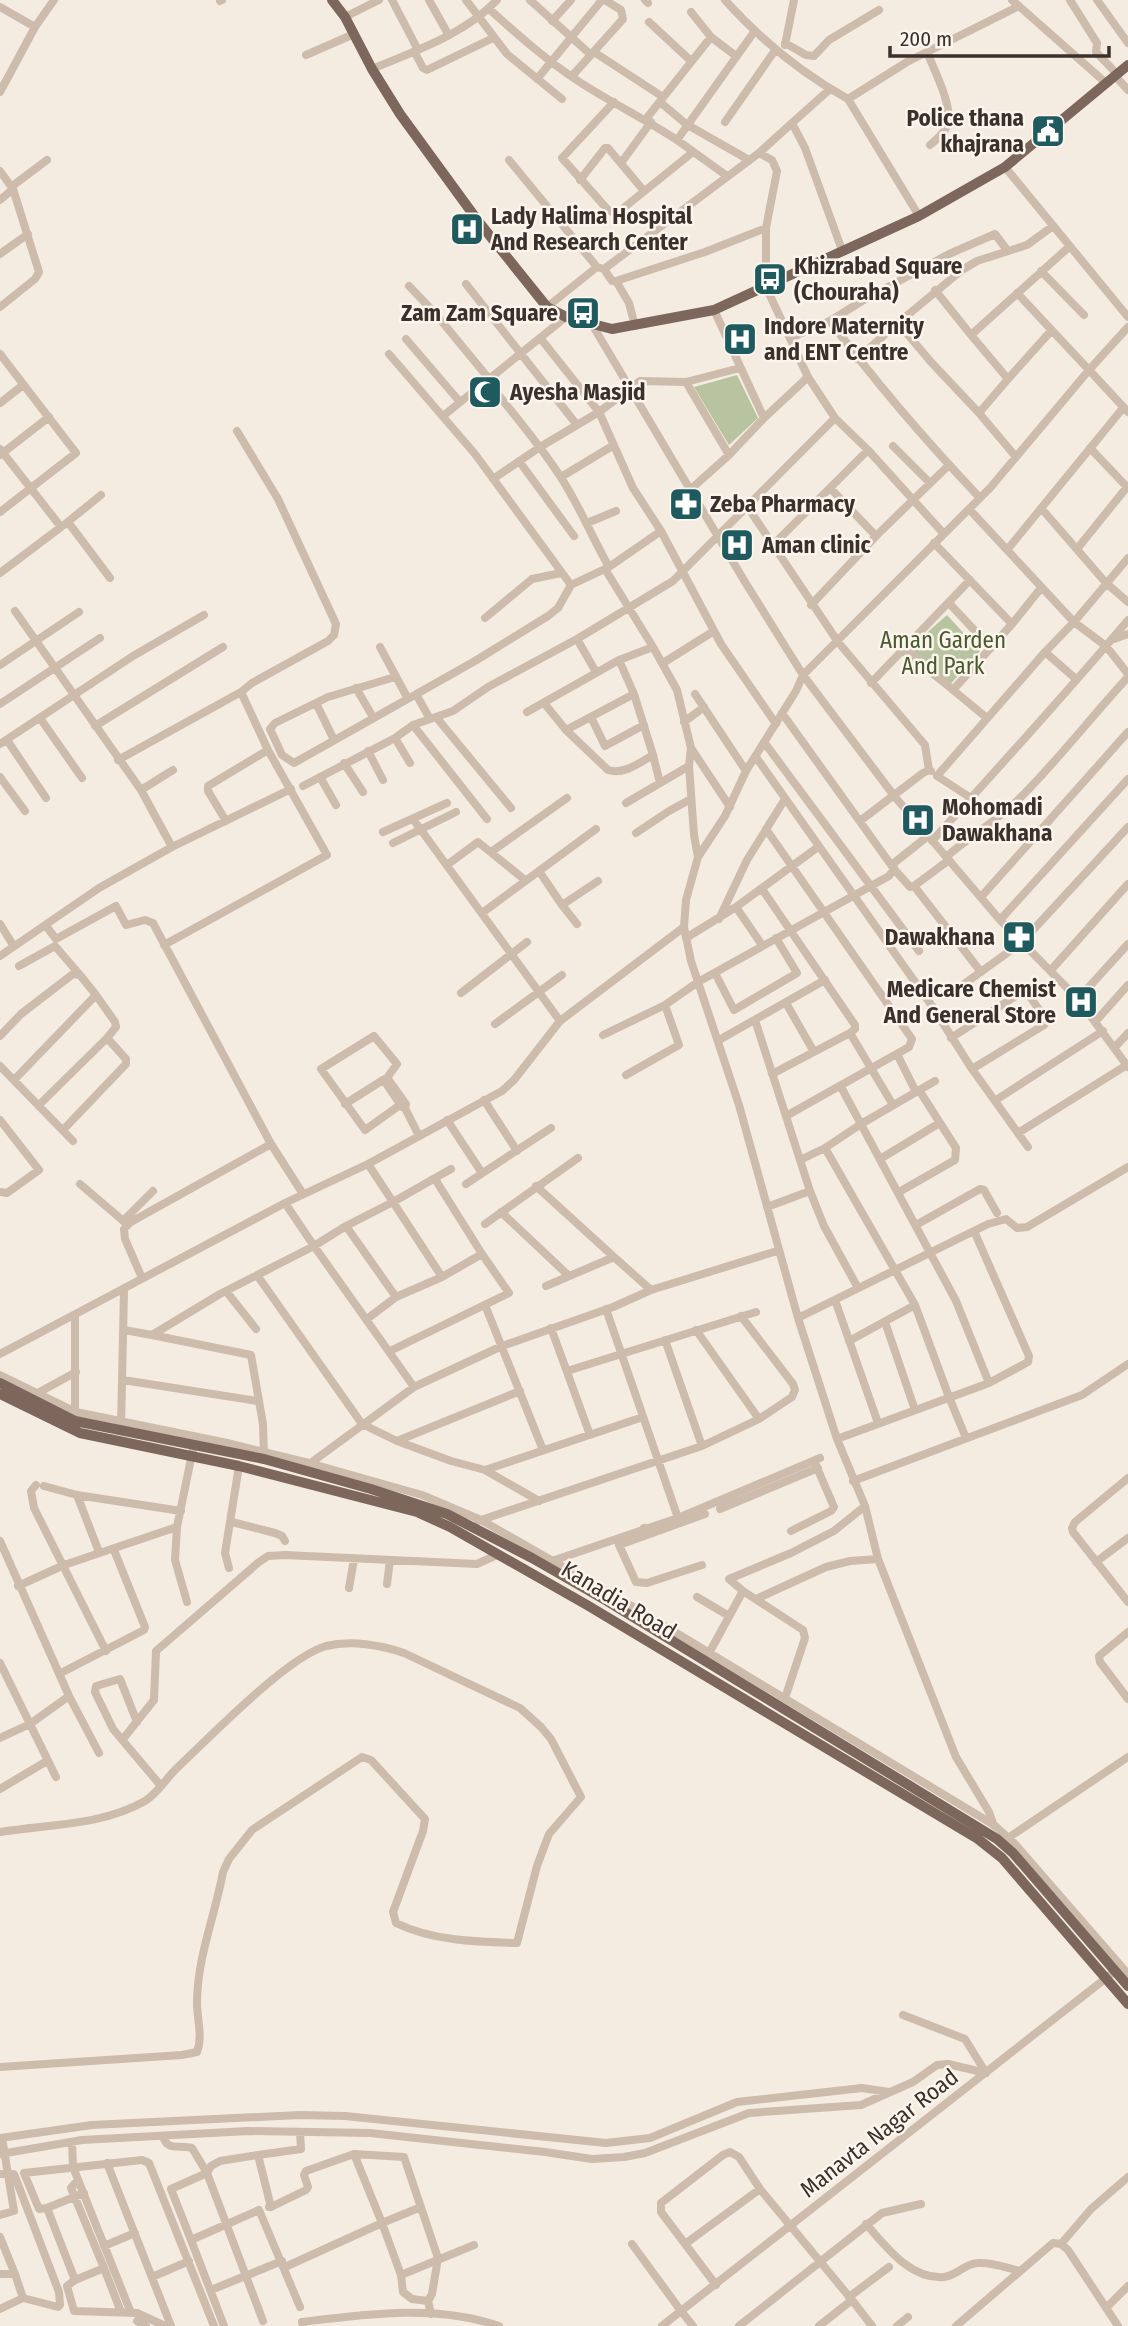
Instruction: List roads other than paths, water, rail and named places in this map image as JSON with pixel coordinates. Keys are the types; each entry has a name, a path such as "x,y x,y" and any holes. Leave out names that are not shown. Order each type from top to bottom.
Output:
{"main road":[{"path":"331,0 345,17 390,100 471,212 547,307 566,317 612,329 714,310 919,216 1005,167 1128,65"},
{"name":"Kanadia Road","path":"0,1383 75,1417 121,1426 239,1466 417,1512 450,1527 978,1839 1051,1899"},
{"name":"Kanadia Road","path":"0,1394 80,1433 192,1449 226,1447 265,1455 421,1499 548,1564 662,1629 1007,1842 1110,1974 1128,2004"},
{"name":"Kanadia Road","path":"1110,1974 1128,1986"}],"street":[{"path":"0,92 35,27 54,0"},
{"path":"345,17 379,0"},
{"path":"392,0 427,70 493,38"},
{"path":"429,0 448,34"},
{"path":"466,0 507,54 562,99"},
{"path":"372,69 478,19 497,0"},
{"path":"552,21 571,0"},
{"path":"537,79 604,0 621,10 623,19 572,76"},
{"path":"725,0 754,32 830,89 848,99 919,216"},
{"path":"1070,0 1097,43 1096,52 1113,78"},
{"path":"1097,0 1128,43"},
{"path":"532,1 572,38 662,99 686,124 749,160"},
{"path":"725,122 785,43 790,2"},
{"path":"848,99 1015,3 1128,90"},
{"path":"0,7 35,27"},
{"path":"489,9 572,76 648,121 727,176"},
{"path":"785,43 806,55 814,56 829,40 879,10"},
{"path":"691,12 711,37 736,55"},
{"path":"649,22 691,61"},
{"path":"677,140 754,32"},
{"path":"306,55 354,34"},
{"path":"621,163 662,99 711,37"},
{"path":"927,52 943,90 949,121 945,130 930,145"},
{"path":"547,307 759,153 830,89"},
{"path":"614,102 562,156 565,163 608,210 615,213 693,152"},
{"path":"792,122 805,148 842,250"},
{"path":"580,180 606,148 644,191"},
{"path":"759,153 772,160 777,171 766,228 766,287 808,377 835,418 868,450 944,534"},
{"path":"0,200 47,160"},
{"path":"509,160 612,281 705,252 766,228"},
{"path":"1005,167 1126,310"},
{"path":"0,172 12,188 28,234 38,275 0,307"},
{"path":"858,359 961,270 1007,250 1027,245 1053,226"},
{"path":"0,254 28,234"},
{"path":"790,338 830,321 949,254 995,234 1007,250"},
{"path":"971,335 1070,246"},
{"path":"1041,271 1084,315"},
{"path":"616,281 629,303 635,326"},
{"path":"466,284 577,425"},
{"path":"410,286 435,312 489,380 561,477 629,609 677,690 691,748 730,807"},
{"path":"935,290 1008,379"},
{"path":"1007,550 1090,448 1126,410 1017,293"},
{"path":"714,310 764,418"},
{"path":"443,416 566,317"},
{"path":"830,321 858,359 980,498"},
{"path":"898,323 1016,457"},
{"path":"593,326 803,675 895,797 1000,920 1078,999 1128,1066 1018,1133"},
{"path":"1128,327 980,498 803,675 746,771 730,807 698,857 686,900 684,927 698,982 719,1040 767,1207 777,1251 837,1439 865,1506 878,1559 956,1757 985,1804 994,1825 1007,1842 1128,1757"},
{"path":"979,413 1051,331"},
{"path":"406,339 460,402"},
{"path":"541,339 598,412 633,488 661,531 714,631 776,724"},
{"path":"0,354 76,453 0,512"},
{"path":"389,354 493,479 571,585"},
{"path":"493,479 598,412 640,381 686,382 740,368"},
{"path":"691,489 808,377"},
{"path":"686,382 729,455"},
{"path":"0,403 23,385"},
{"path":"49,417 1,452 110,578"},
{"path":"303,786 395,738 413,725 453,711 488,687 629,609 683,573 835,418"},
{"path":"118,760 242,692 252,683 328,641 334,635 336,624 278,499 237,431"},
{"path":"561,477 614,446"},
{"path":"893,446 930,483"},
{"path":"1077,548 1128,488 1090,448"},
{"path":"773,545 868,450"},
{"path":"519,460 574,537"},
{"path":"811,605 876,536 949,465"},
{"path":"831,489 876,536"},
{"path":"0,573 102,495"},
{"path":"747,506 838,642 925,745 929,770 971,798"},
{"path":"1041,508 1106,583 1128,602"},
{"path":"782,713 894,869 910,887 971,835 996,820 1021,797 1128,675 1106,646 1074,622 969,509"},
{"path":"587,523 616,511"},
{"path":"395,677 316,703 275,723 270,729 282,755 294,763 548,616 558,608 571,585 607,568 661,531"},
{"path":"934,543 1012,624"},
{"path":"937,776 1128,558"},
{"path":"485,618 532,579 561,573"},
{"path":"871,683 970,580"},
{"path":"953,690 1041,588"},
{"path":"948,603 990,648"},
{"path":"15,611 141,790 172,847"},
{"path":"1,664 79,612"},
{"path":"46,798 4,742 133,656 204,615"},
{"path":"603,1035 665,1005 715,972 889,876 894,869 894,863 930,839 971,798 1106,646 1127,629"},
{"path":"663,663 714,631"},
{"path":"0,704 100,638"},
{"path":"577,639 596,671"},
{"path":"95,726 222,647"},
{"path":"380,647 395,677 511,808"},
{"path":"527,712 596,671 653,647"},
{"path":"904,647 987,718"},
{"path":"1045,652 1076,679"},
{"path":"619,660 634,694 660,783"},
{"path":"356,688 373,717"},
{"path":"164,945 327,855 268,750 242,692"},
{"path":"566,730 634,694"},
{"path":"695,694 746,771"},
{"path":"316,703 334,740"},
{"path":"544,703 566,730 612,772 623,771 653,755"},
{"path":"684,722 704,707"},
{"path":"591,717 605,746 644,725"},
{"path":"40,718 82,778"},
{"path":"413,725 487,819"},
{"path":"981,897 1128,732"},
{"path":"395,738 410,763"},
{"path":"764,742 919,951"},
{"path":"691,748 691,799 698,857"},
{"path":"226,821 208,791 208,786 268,750"},
{"path":"368,751 383,780"},
{"path":"756,757 1028,1147"},
{"path":"345,764 363,792"},
{"path":"626,803 689,766"},
{"path":"141,790 173,770"},
{"path":"860,821 929,770"},
{"path":"0,777 25,811"},
{"path":"320,777 336,804"},
{"path":"1000,920 1128,779"},
{"path":"0,956 99,888 172,847 291,789"},
{"path":"491,852 567,797"},
{"path":"636,834 668,811 691,799"},
{"path":"719,919 766,829 785,799"},
{"path":"383,832 447,803"},
{"path":"393,843 456,813"},
{"path":"413,819 560,1021"},
{"path":"964,984 1021,943 1128,827"},
{"path":"482,913 596,829"},
{"path":"766,829 912,1038 909,1047 786,1116"},
{"path":"447,865 478,842 525,880"},
{"path":"686,938 736,908 818,847"},
{"path":"539,871 577,924"},
{"path":"562,905 598,881"},
{"path":"1051,970 1128,884"},
{"path":"914,886 981,972"},
{"path":"762,889 855,1025 855,1029 850,1033 772,1074"},
{"path":"46,926 56,939 116,905 126,925 145,920 153,923 271,1144 303,1194"},
{"path":"736,908 762,945"},
{"path":"0,924 13,945"},
{"path":"0,1354 285,1203 368,1164 502,1091 560,1021 684,927"},
{"path":"715,972 734,1010 797,973 776,938"},
{"path":"461,993 527,942"},
{"path":"1078,999 1128,944"},
{"path":"19,966 55,946 96,995 116,1027 39,1105"},
{"path":"0,1036 22,1014 67,978 73,974 80,975"},
{"path":"495,1024 562,975"},
{"path":"719,1040 825,980"},
{"path":"1095,1021 1128,985"},
{"path":"951,1038 1022,992 1028,994 1045,1018 1044,1025 972,1069"},
{"path":"13,1080 96,995"},
{"path":"786,1003 814,1052"},
{"path":"626,1075 679,1045 665,1005"},
{"path":"755,1020 810,1191 824,1226 858,1288"},
{"path":"996,1100 1103,1031"},
{"path":"850,1033 893,1105"},
{"path":"1115,1047 1128,1033"},
{"path":"345,1104 385,1079 397,1064 376,1037 371,1036 321,1069 345,1104 365,1129 403,1107"},
{"path":"63,1130 126,1064 126,1059 107,1038"},
{"path":"897,1054 938,1124 956,1148 955,1160 899,1192"},
{"path":"0,1066 73,1141"},
{"path":"385,1079 419,1136"},
{"path":"800,1160 825,1148 935,1081"},
{"path":"841,1087 956,1301 989,1383"},
{"path":"484,1100 517,1151"},
{"path":"0,1119 39,1170 7,1193 0,1192"},
{"path":"447,1120 482,1173"},
{"path":"880,1159 938,1124"},
{"path":"466,1184 551,1128"},
{"path":"125,1223 271,1144"},
{"path":"825,1148 915,1305 948,1397 967,1438"},
{"path":"485,1224 578,1158"},
{"path":"368,1164 442,1277"},
{"path":"798,1318 974,1231 1006,1219 1017,1228 1027,1227 1128,1167"},
{"path":"152,1335 226,1291 314,1246 451,1169"},
{"path":"390,1351 509,1293 435,1179"},
{"path":"80,1184 125,1223"},
{"path":"536,1186 651,1290"},
{"path":"916,1225 977,1190 984,1190 998,1213"},
{"path":"142,1278 125,1239 124,1229 125,1223 153,1191"},
{"path":"767,1207 810,1191"},
{"path":"285,1203 414,1387"},
{"path":"501,1212 569,1276"},
{"path":"346,1226 396,1297"},
{"path":"837,1439 989,1383 1028,1362 1029,1356 974,1231"},
{"path":"307,1467 414,1387 502,1346 651,1290 777,1251"},
{"path":"367,1318 396,1297 442,1277 482,1254"},
{"path":"546,1286 614,1257"},
{"path":"257,1275 362,1424 397,1441 485,1470 539,1501"},
{"path":"124,1290 121,1426 226,1447"},
{"path":"226,1291 256,1329"},
{"path":"835,1300 878,1423"},
{"path":"485,1305 543,1450"},
{"path":"849,1341 915,1305"},
{"path":"606,1309 658,1460 684,1518"},
{"path":"567,1371 756,1311"},
{"path":"75,1316 75,1417"},
{"path":"468,1525 702,1446 760,1419 792,1397 793,1384 741,1316"},
{"path":"885,1322 915,1410"},
{"path":"551,1328 590,1435"},
{"path":"124,1330 251,1354 265,1455"},
{"path":"696,1330 760,1419"},
{"path":"665,1340 702,1446"},
{"path":"853,1481 1082,1395 1128,1364"},
{"path":"0,1374 35,1397 76,1371"},
{"path":"123,1380 258,1401"},
{"path":"397,1441 520,1391"},
{"path":"485,1470 643,1417"},
{"path":"187,1602 175,1560 177,1527 192,1449"},
{"path":"448,1511 481,1520 548,1564 684,1518 817,1462 834,1507 791,1531"},
{"path":"229,1568 225,1553 239,1466"},
{"path":"1128,1478 1073,1525 1073,1532 1128,1602"},
{"path":"720,1509 766,1485"},
{"path":"106,1651 34,1508 31,1491 40,1486 181,1511"},
{"path":"77,1494 99,1552"},
{"path":"785,1698 806,1638 803,1630 729,1579 791,1553 834,1531 865,1506"},
{"path":"684,1518 705,1514"},
{"path":"232,1522 275,1533 285,1541"},
{"path":"18,1586 99,1552 114,1550 177,1527"},
{"path":"645,1532 619,1545 636,1582 647,1583 702,1565"},
{"path":"1096,1562 1128,1538"},
{"path":"0,1541 4,1560 99,1753"},
{"path":"59,1674 144,1630 145,1624 114,1550"},
{"path":"123,1739 154,1700 156,1651 268,1556 477,1564 499,1554"},
{"path":"349,1588 354,1559"},
{"path":"756,1599 827,1567 850,1561 878,1559"},
{"path":"387,1584 390,1560"},
{"path":"743,1591 707,1657 785,1698 994,1825"},
{"path":"697,1597 729,1616"},
{"path":"1128,1632 1099,1657 1128,1699"},
{"path":"0,1832 68,1824 122,1812 148,1799 269,1684 306,1654 341,1644 386,1647 404,1653 520,1708 551,1740 581,1797 549,1835 537,1866 517,1943 491,1943 412,1931 396,1923 393,1912 424,1831 425,1819 371,1760 362,1757 252,1830 229,1859 223,1872 201,1964 197,2000 201,2043 197,2052 0,2067"},
{"path":"0,1663 56,1777"},
{"path":"137,1721 120,1679 96,1686 95,1692 113,1729 160,1786"},
{"path":"0,1738 30,1724 69,1696"},
{"path":"0,1789 47,1761"},
{"path":"1051,1899 1128,1974"},
{"name":"Manavta Nagar Road","path":"662,2326 1110,1974"},
{"path":"902,2015 965,2039 986,2073"},
{"path":"2,2154 72,2142 248,2132 300,2132 370,2133 545,2152 592,2160 645,2153 749,2113 861,2105 913,2082 937,2065 948,2064 986,2073"},
{"path":"0,2215 14,2211 4,2174 1,2138 92,2125 300,2115 345,2116 606,2143 650,2138 737,2102 862,2088 890,2093"},
{"path":"224,2326 171,2189 207,2173 211,2166 220,2161 301,2149 300,2132"},
{"path":"163,2136 171,2147 192,2148 207,2173 263,2320"},
{"path":"72,2142 73,2167 131,2313"},
{"path":"716,2285 661,2212 661,2203 730,2152 739,2157 760,2189 872,2326"},
{"path":"191,2240 306,2190 306,2171 354,2154 404,2157 438,2258 432,2294 428,2301 431,2314"},
{"path":"354,2154 401,2275 403,2292 412,2299 428,2301"},
{"path":"258,2155 271,2207"},
{"path":"84,2193 42,2210 36,2207 24,2173 142,2160 149,2163 214,2326"},
{"path":"107,2163 172,2326"},
{"path":"0,2309 23,2298 58,2307 61,2301 14,2174 4,2174"},
{"path":"1061,2244 1091,2209 1128,2177"},
{"path":"78,2180 71,2188 121,2312"},
{"path":"685,2244 760,2189"},
{"path":"739,2326 882,2213 920,2204"},
{"path":"211,2290 283,2264 421,2207"},
{"path":"47,2208 75,2280"},
{"path":"259,2210 300,2307"},
{"path":"866,2224 895,2256 919,2273 942,2278 957,2274 969,2265 977,2263 1020,2271"},
{"path":"104,2246 135,2233"},
{"path":"0,2236 23,2298"},
{"path":"956,2326 1053,2243 1061,2244 1068,2250 1118,2326"},
{"path":"632,2244 693,2326"},
{"path":"401,2275 474,2245"},
{"path":"152,2277 189,2262"},
{"path":"819,2326 889,2267"},
{"path":"104,2268 66,2286 74,2311 131,2313 146,2316 165,2326"},
{"path":"0,2274 15,2274"},
{"path":"1106,2308 1128,2286"},
{"path":"290,2326 376,2313 431,2314 481,2320 499,2326"},
{"path":"897,2326 908,2317"},
{"path":"136,2321 146,2326"}],"place":[{"name":"Police thana khajrana","path":"1048,131"},
{"name":"Lady Halima Hospital And Research Center","path":"467,229"},
{"name":"Khizrabad Square (Chouraha)","path":"770,279"},
{"name":"Zam Zam Square","path":"583,313"},
{"name":"Indore Maternity and ENT Centre","path":"740,339"},
{"name":"Ayesha Masjid","path":"485,392"},
{"name":"Zeba Pharmacy","path":"686,504"},
{"name":"Aman clinic","path":"737,545"},
{"name":"Mohomadi Dawakhana","path":"918,820"},
{"name":"Dawakhana","path":"1019,937"},
{"name":"Medicare Chemist And General Store","path":"1081,1002"}],"park label":[{"name":"Aman Garden And Park","path":"943,653"}]}
